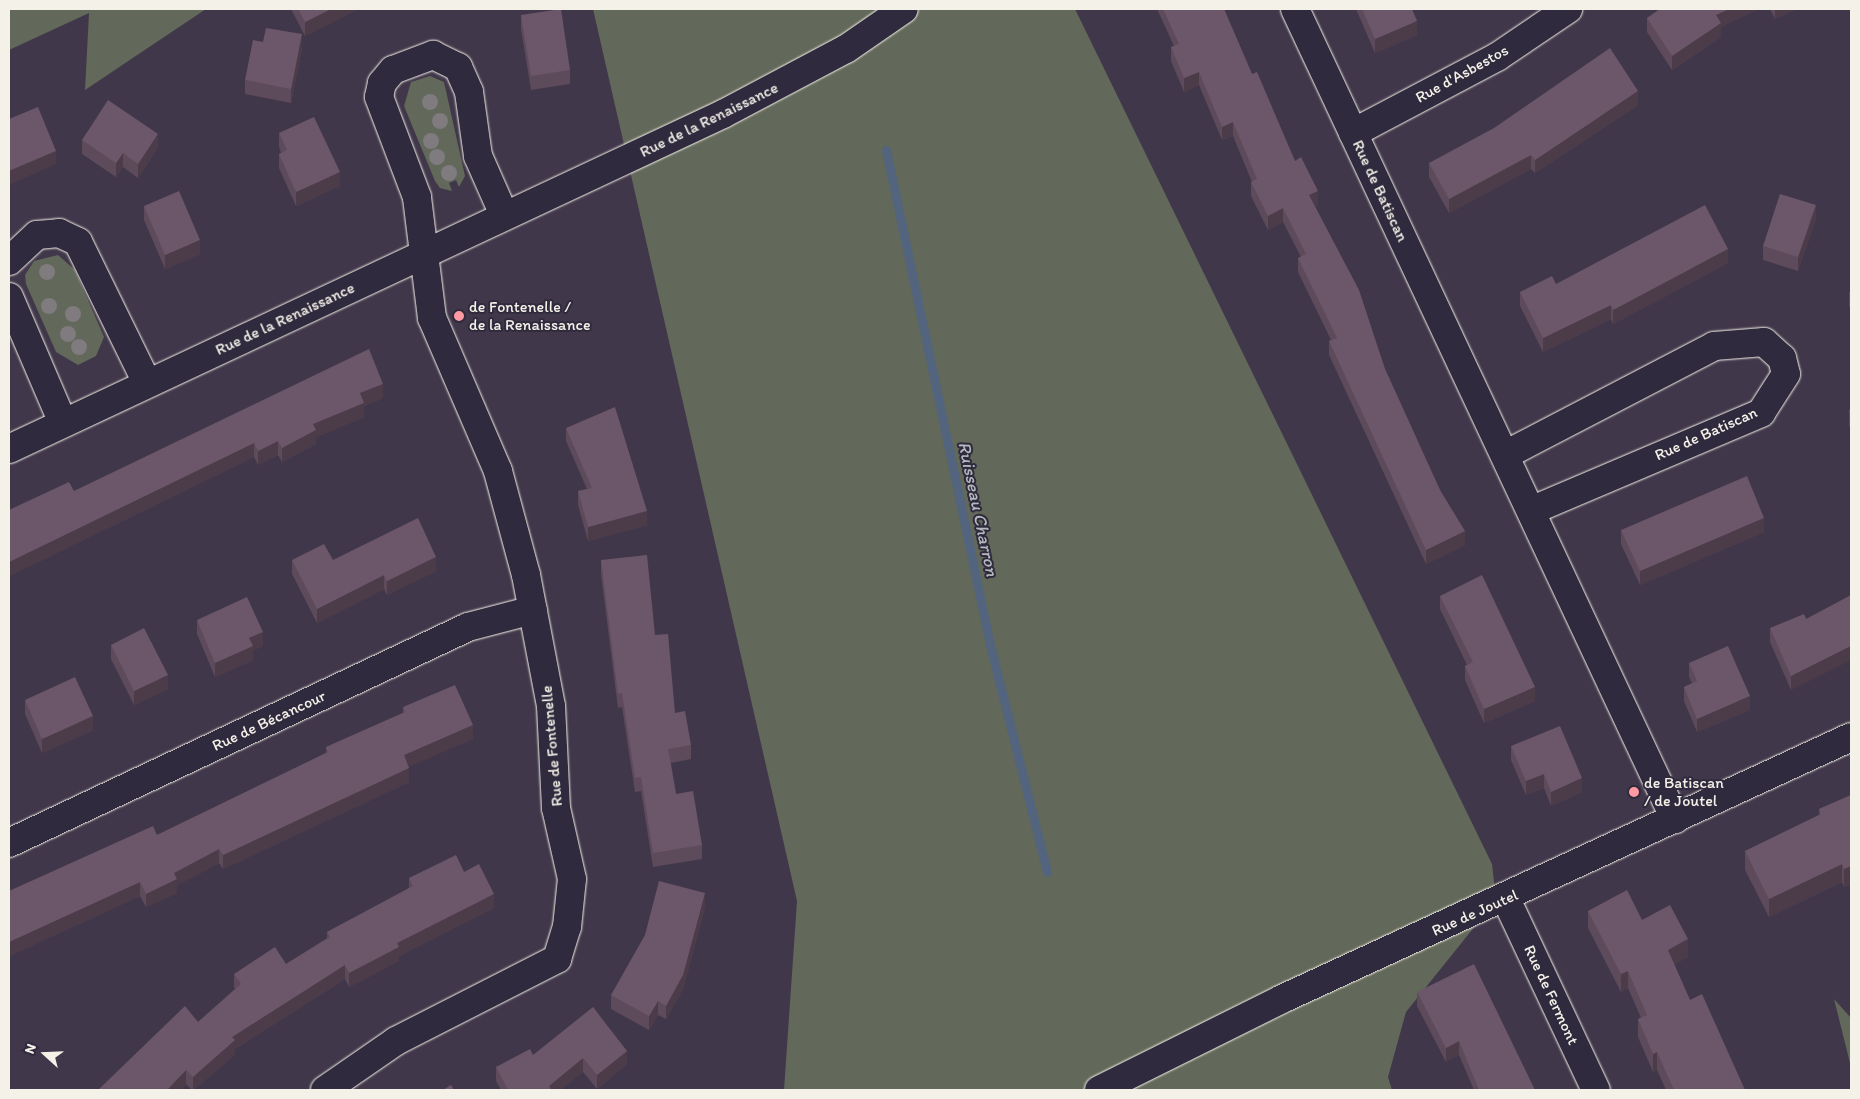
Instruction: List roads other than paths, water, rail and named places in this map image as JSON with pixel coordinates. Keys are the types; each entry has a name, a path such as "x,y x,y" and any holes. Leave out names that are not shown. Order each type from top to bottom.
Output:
{"street":[{"name":"Rue de la Renaissance","path":"9,449 798,76 904,9"},
{"name":"Rue de Batiscan","path":"1295,9 1532,510 1675,819"},
{"name":"Rue d'Asbestos","path":"1352,133 1497,57 1568,9"},
{"path":"424,253 417,197 379,97 386,76 404,63 433,56 458,67 468,92 478,156 504,215"},
{"path":"9,261 37,235 59,233 78,242 147,383"},
{"name":"Rue de Fontenelle","path":"326,1090 396,1041 557,959 567,927 572,879 556,808 551,706 533,610 507,496 432,318 424,253"},
{"path":"9,297 63,423"},
{"name":"Rue de Batiscan","path":"1505,455 1714,346 1764,342 1782,358 1786,374 1761,412 1532,510"},
{"name":"Rue de Bécancour","path":"9,843 468,627 533,610"},
{"name":"Rue de Joutel","path":"1099,1090 1282,999 1506,899 1851,737"},
{"name":"Rue de Fermont","path":"1506,899 1596,1090"}],"waterway":[{"name":"Ruisseau Charron","path":"886,150 990,645 1047,872"}],"place":[{"name":"de Fontenelle / de la Renaissance","path":"459,316"},
{"name":"de Batiscan / de Joutel","path":"1634,792"}]}
